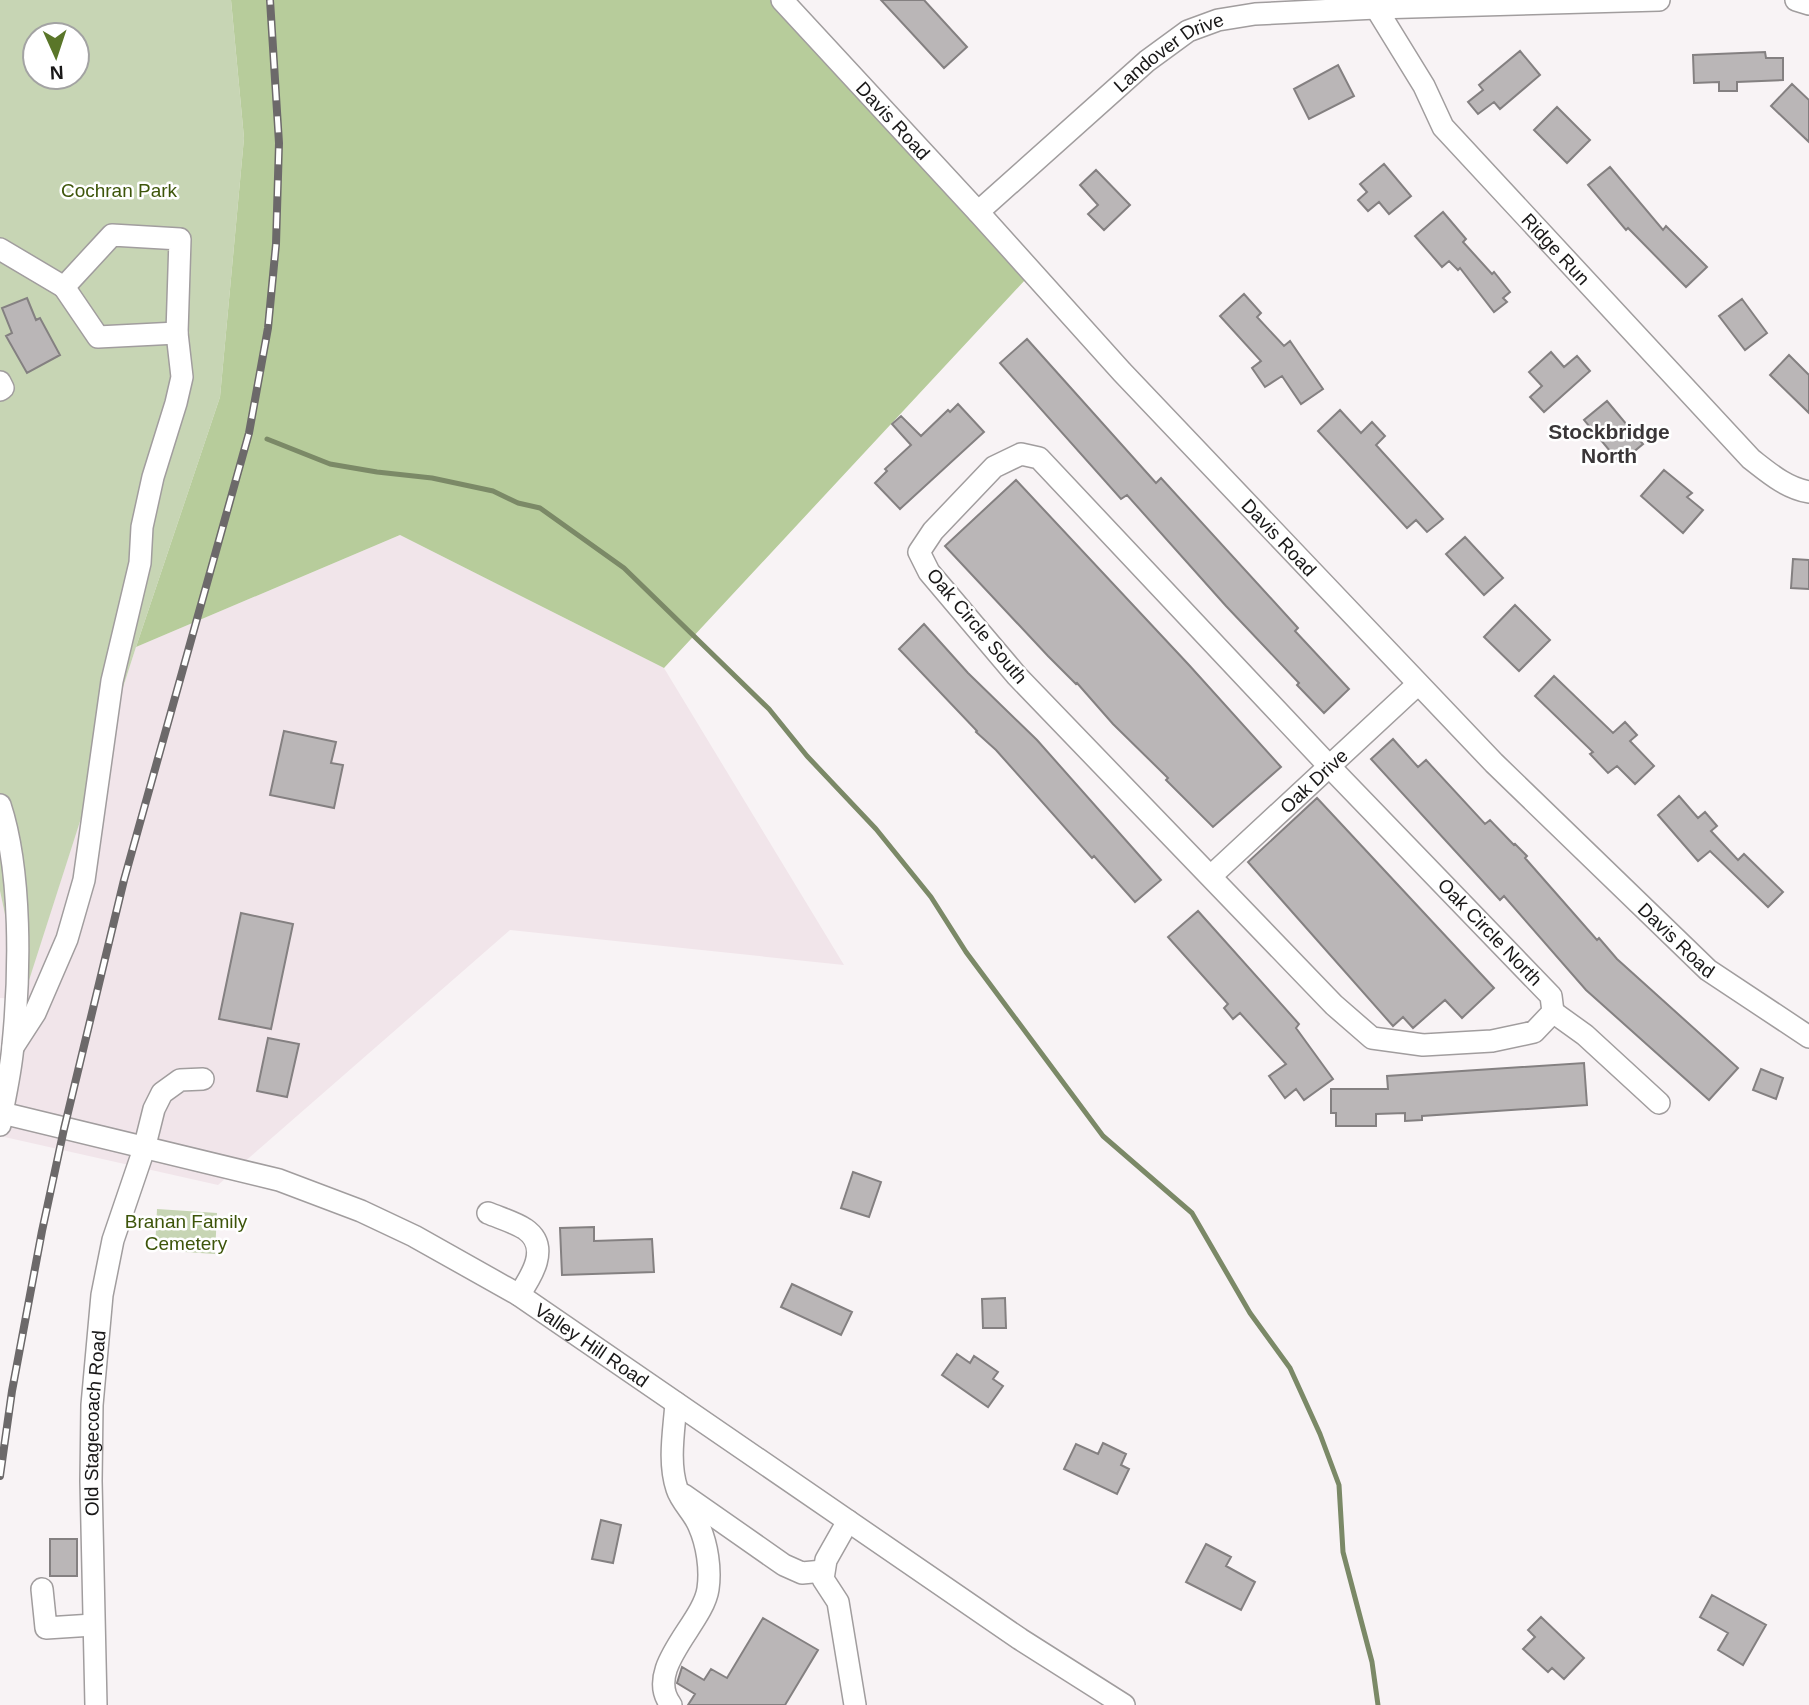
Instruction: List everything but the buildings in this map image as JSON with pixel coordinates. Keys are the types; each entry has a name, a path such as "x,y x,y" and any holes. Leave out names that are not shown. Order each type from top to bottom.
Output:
{"street":[{"name":"Davis Road","path":"782,0 1122,372 1494,763 1708,970 1809,1037"},
{"name":"Landover Drive","path":"978,212 1147,61 1188,31 1218,20 1255,14 1376,8 1659,0"},
{"path":"1797,0 1809,4"},
{"name":"Ridge Run","path":"1376,8 1424,86 1443,127 1751,458 1796,490 1809,492"},
{"path":"13,1047 35,1013 67,940 84,880 112,681 139,563 142,527 153,477 182,376 177,332 180,239 112,235 64,287"},
{"path":"0,249 64,287 98,337 177,332"},
{"path":"0,382 3,388 0,390"},
{"name":"Oak Circle South","path":"1210,876 1017,676 929,572 919,552 933,531 994,467 1021,454 1038,458 1329,766"},
{"name":"Oak Drive","path":"1210,876 1418,684"},
{"name":"Oak Circle North","path":"1329,766 1551,996 1553,1012"},
{"path":"0,805 6,824 14,874 16,992 13,1047 1,1119"},
{"path":"1210,876 1334,1005 1372,1038 1423,1045 1492,1041 1534,1032 1553,1012 1585,1035 1659,1103"},
{"name":"Old Stagecoach Road","path":"96,1705 92,1405 102,1295 113,1240 144,1149 154,1109 162,1093 180,1080 203,1079"},
{"name":"Valley Hill Road","path":"1,1119 279,1180 361,1211 414,1236 519,1295 1020,1639 1124,1705"},
{"path":"488,1213 527,1230 534,1242 536,1269 519,1295"},
{"path":"671,1705 663,1691 666,1668 708,1594 710,1572 700,1526 677,1490 672,1456 676,1403"},
{"path":"677,1490 784,1565 802,1573 822,1571"},
{"path":"848,1521 822,1571 823,1578 838,1602 855,1705"},
{"path":"42,1589 46,1628 93,1625"}],"shaded area":[{"path":"400,535 664,668 844,965 510,930 218,1185 0,1136 0,1109 23,999 0,998 0,891 23,997 136,647"}],"green space":[{"name":"Cochran Park","path":"0,0 231,0 244,138 220,397 23,999 0,891"},
{"path":"231,0 779,0 1025,280 664,668 400,535 136,647 220,397 244,138"},
{"name":"Branan Family Cemetery","path":"157,1209 217,1213 215,1254 155,1250"}],"waterway":[{"path":"267,439 330,464 432,478 493,491 518,503 540,508 624,568 769,709 807,756 876,829 931,897 966,952 1103,1136 1192,1213 1250,1313 1290,1368 1320,1434 1339,1485 1343,1552 1372,1662 1378,1705"}],"railway":[{"path":"0,1476 12,1391 64,1129 124,880 249,433 268,328 276,244 279,143 270,0"}],"district":[{"name":"Stockbridge North","path":"1609,443"}]}
